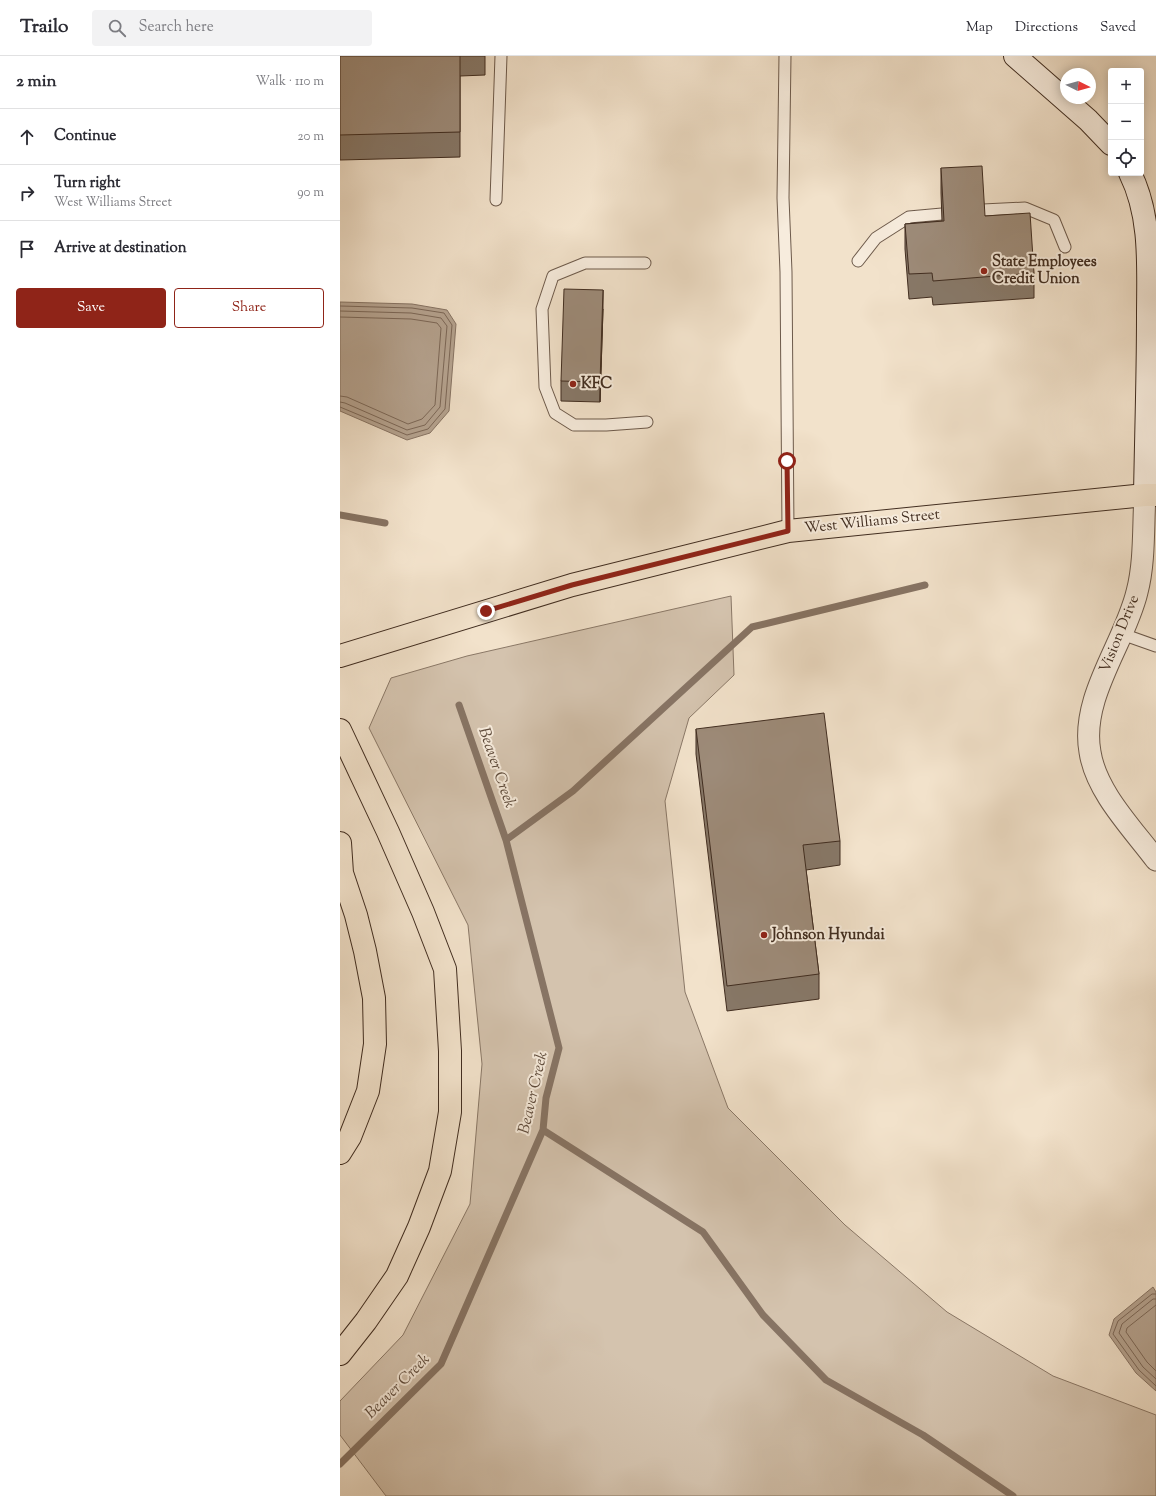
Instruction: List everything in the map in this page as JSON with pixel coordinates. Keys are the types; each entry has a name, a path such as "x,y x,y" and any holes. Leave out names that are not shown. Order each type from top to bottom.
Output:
{"main road":[{"name":"West Williams Street","path":"340,656 572,585 788,531 1150,495"},
{"path":"340,730 388,832 423,912 445,969 450,1051 450,1112 440,1171 419,1227 397,1276 366,1321 340,1354"},
{"path":"340,843 341,872 356,915 374,998 375,1044 368,1091 350,1138 340,1153"}],"street":[{"path":"1015,56 1088,120 1108,141"},
{"name":"Vision Drive","path":"1132,176 1136,184 1142,205 1147,248 1150,495 1138,590 1132,612 1104,672 1092,712 1088,734 1090,753 1097,775 1109,798 1156,860"}],"lane":[{"path":"496,200 501,56"},
{"path":"785,56 783,198 786,272 788,531"},
{"path":"983,210 1025,208 1054,220 1065,247"},
{"path":"858,261 876,238 909,217 942,214"},
{"path":"645,263 585,263 553,276 542,309 545,387 555,413 574,425 606,425 647,422"},
{"path":"1122,634 1156,646"}],"shaded area":[{"path":"731,596 734,675 689,718 665,801 685,992 728,1108 845,1225 947,1312 1053,1376 1156,1415 1156,1496 386,1496 340,1435 340,1401 403,1335 470,1204 482,1064 468,925 369,728 391,678 467,656"}],"water":[{"path":"340,302 412,304 447,310 456,324 449,411 430,433 407,440 340,411"},
{"path":"1153,1287 1156,1292 1156,1391 1136,1373 1109,1335 1114,1319"}],"building":[{"path":"340,56 460,56 460,132 340,135"},
{"path":"982,166 985,216 1030,213 1034,273 933,281 932,273 909,274 905,224 944,221 941,168"},
{"path":"564,289 603,290 600,382 561,381"},
{"name":"Johnson Hyundai","path":"824,713 840,841 803,845 819,974 727,986 696,729"}],"waterway":[{"name":"Beaver Creek","path":"340,515 385,523"},
{"path":"506,840 573,791 752,627 925,585"},
{"name":"Beaver Creek","path":"340,1464 441,1364 543,1130 546,1098 559,1048 506,840 459,705"},
{"path":"543,1130 703,1232 763,1315 826,1380 923,1435 1013,1496"}],"place":[{"name":"State Employees Credit Union","path":"984,271"},
{"name":"KFC","path":"573,384"},
{"name":"Johnson Hyundai","path":"764,935"}],"route":[{"path":"486,611 572,585 788,531 787,461"}]}
